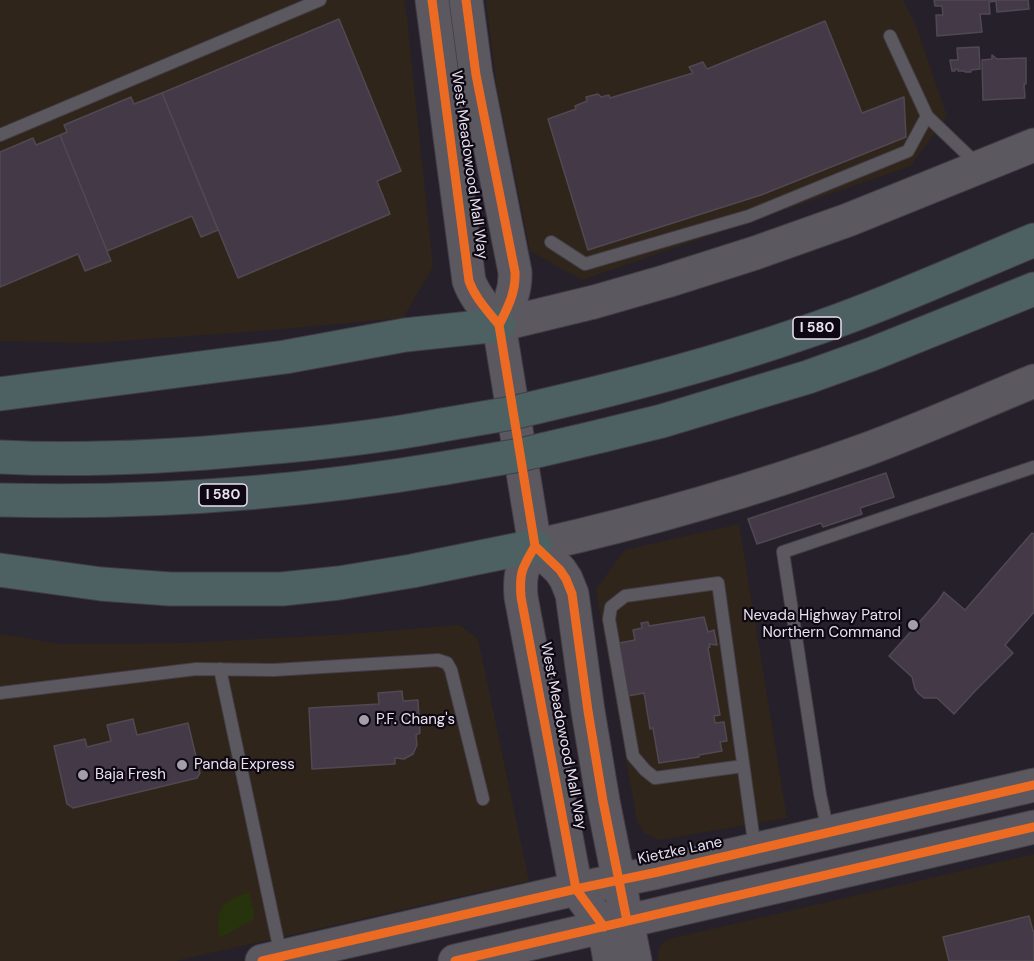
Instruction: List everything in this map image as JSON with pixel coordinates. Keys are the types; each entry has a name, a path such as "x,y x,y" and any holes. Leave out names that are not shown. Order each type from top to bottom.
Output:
{"highway":[{"name":"I 580","path":"0,457 110,458 217,452 402,432 512,413 721,360 902,296 1034,240"},
{"name":"I 580","path":"0,500 131,500 239,494 374,480 520,455 662,421 808,377 1034,289"},
{"path":"0,394 285,357 405,335 499,325"},
{"path":"0,570 112,585 170,589 282,589 339,583 412,571 535,546"}],"main road":[{"name":"West Meadowood Mall Way","path":"432,0 469,281 482,304 499,325 535,546 560,570 572,594 603,801 620,879 616,924"},
{"name":"West Meadowood Mall Way","path":"466,0 476,75 515,272 512,297 499,325"},
{"path":"499,325 594,302 755,253 848,220 1034,145"},
{"path":"535,546 702,503 816,467 914,431 1034,381"},
{"name":"West Meadowood Mall Way","path":"535,546 522,568 521,594 576,889 616,924"},
{"name":"Kietzke Lane","path":"272,959 1034,785"},
{"path":"455,961 1034,827"},
{"path":"610,961 616,924"},
{"path":"616,924 635,961"}],"lane":[{"path":"0,135 321,0"},
{"path":"890,36 927,116 980,167"},
{"path":"551,242 585,264 749,216 908,151 927,116"},
{"path":"828,833 783,552 1034,467"},
{"path":"743,766 655,778 633,756 609,619 611,607 625,596 718,583 755,850"},
{"path":"0,693 196,669 274,670 438,660 447,663 451,670 483,799"},
{"path":"220,669 272,959"}],"shaded area":[{"path":"0,0 405,0 433,267 403,318 91,343 0,341"},
{"path":"486,0 903,0 915,23 947,116 911,166 582,280 530,251 497,88"},
{"path":"739,524 787,818 659,840 644,833 637,821 596,589 625,550"},
{"path":"459,625 478,639 529,881 175,961 0,961 0,634 60,644 186,643 351,634"},
{"path":"1034,854 1034,961 657,961 660,946 669,939"}],"green space":[{"path":"249,892 254,919 220,938 218,920 222,908 232,899"}],"building":[{"path":"934,0 1028,0 1029,9 997,12 996,1 989,2 990,14 980,14 982,32 937,36 936,15 943,15 942,6 935,6"},
{"path":"339,19 401,171 377,181 390,214 238,278 162,93"},
{"path":"825,21 862,113 904,97 906,137 761,195 588,250 548,119 576,109 575,106 587,101 586,97 598,94 601,97 609,95 610,98 693,73 689,67 703,62 707,69"},
{"path":"979,47 980,69 971,70 971,72 958,71 958,69 952,71 950,60 958,60 957,48"},
{"path":"992,55 997,59 1026,58 1025,98 983,100 982,60 992,59"},
{"path":"162,93 218,230 201,237 192,216 107,251 60,135 67,132 64,125 131,97 134,104"},
{"path":"60,135 111,261 85,271 78,254 0,287 0,152 33,138 36,145"},
{"path":"886,473 894,497 860,508 862,514 823,527 821,523 757,544 748,519"},
{"path":"1032,533 1034,534 1034,612 1005,645 1013,653 954,714 937,698 924,698 915,689 912,677 889,656 944,592 965,610"},
{"path":"704,617 708,632 714,630 717,645 709,644 708,648 720,715 714,716 715,723 724,722 727,741 720,742 722,751 659,763 644,693 628,696 619,643 635,640 633,630 642,628 641,623 648,622 649,626"},
{"name":"P.F. Chang's","path":"402,691 403,701 418,700 420,733 416,735 417,745 413,754 404,759 395,758 395,764 312,769 309,708 379,704 378,693"},
{"path":"133,719 137,735 188,723 200,773 197,778 73,808 67,804 54,746 85,739 87,747 111,741 107,725"},
{"path":"1029,916 1034,931 1034,961 949,961 943,937"}],"cycle path":[{"path":"432,0 469,281 478,299 499,325 535,546 560,570 572,594 603,801 627,921"},
{"path":"466,0 476,75 515,272 513,293 499,325"},
{"path":"535,546 523,570 521,597 576,889 604,927"},
{"path":"262,961 1034,785"},
{"path":"455,961 1034,827"}],"place":[{"name":"Nevada Highway Patrol Northern Command","path":"913,625"},
{"name":"P.F. Chang's","path":"364,720"},
{"name":"Panda Express","path":"182,765"},
{"name":"Baja Fresh","path":"83,775"}]}
